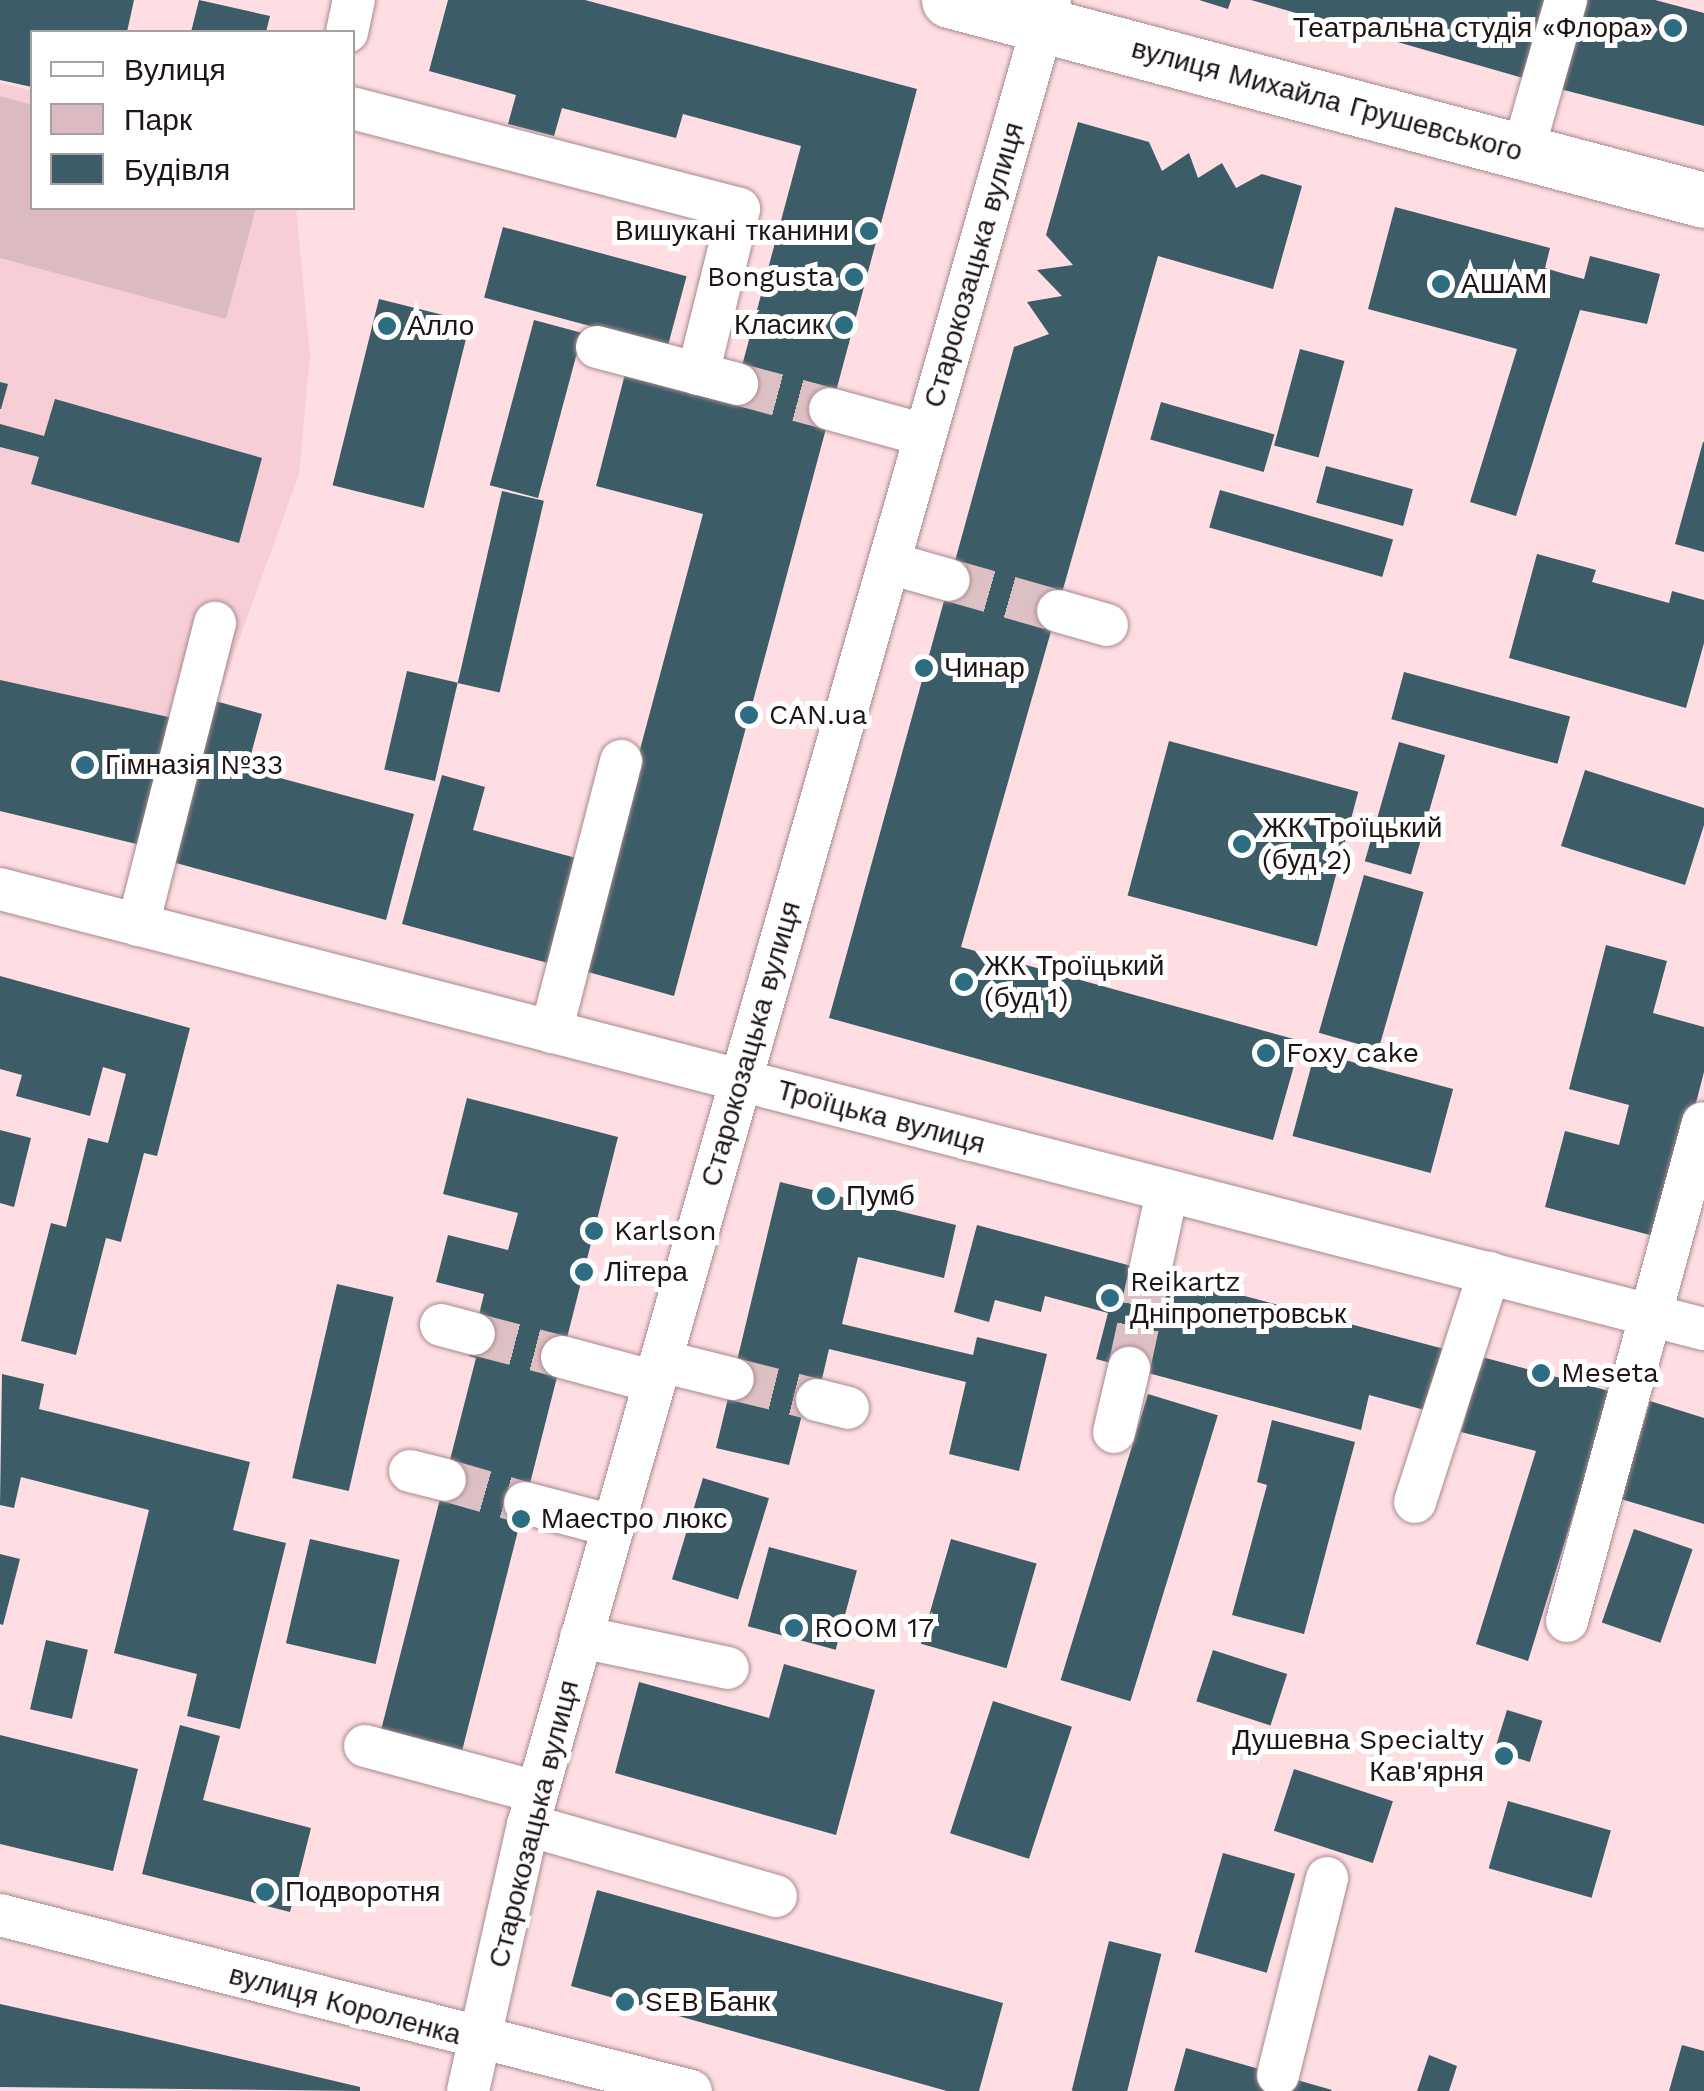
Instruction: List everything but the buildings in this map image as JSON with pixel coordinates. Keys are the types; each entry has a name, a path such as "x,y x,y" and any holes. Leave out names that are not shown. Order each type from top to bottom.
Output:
{"main road":[{"name":"вулиця Михайла Грушевського","path":"950,0 1046,13 1704,200"}],"street":[{"path":"347,30 354,0"},
{"path":"1523,151 1566,0"},
{"name":"Старокозацька вулиця","path":"468,2091 533,1809 1046,13"},
{"path":"355,109 738,209 717,379 597,347"},
{"path":"830,409 925,435"},
{"path":"888,564 949,580"},
{"path":"1058,611 1107,625"},
{"path":"138,925 216,623"},
{"path":"551,1032 621,761"},
{"name":"Троїцька вулиця","path":"0,889 1704,1329"},
{"path":"1567,1621 1703,1123"},
{"path":"1150,1271 1168,1192"},
{"path":"1415,1502 1489,1272"},
{"path":"562,1357 733,1379"},
{"path":"1114,1432 1128,1368"},
{"path":"525,1502 613,1526"},
{"path":"582,1637 728,1668"},
{"path":"365,1746 776,1896"},
{"path":"1278,2074 1327,1878"},
{"name":"вулиця Короленка","path":"0,1915 691,2091"}],"shaded area":[{"path":"0,83 30,90 30,210 296,210 310,355 299,474 166,842 149,847 0,811"}],"green space":[{"path":"0,96 30,104 30,210 255,210 226,319 0,258"}],"tunnel":[{"path":"737,384 830,409"},
{"path":"949,580 1058,611"},
{"path":"1129,1368 1150,1271"},
{"path":"474,1334 562,1357"},
{"path":"733,1379 817,1400"},
{"path":"445,1480 525,1503"}],"place":[{"name":"Театральна студія «Флора»","path":"1673,28"},
{"name":"Вишукані тканини","path":"869,231"},
{"name":"Bongusta","path":"854,277"},
{"name":"АШАМ","path":"1441,284"},
{"name":"Класик","path":"844,325"},
{"name":"Алло","path":"387,326"},
{"name":"Чинар","path":"924,668"},
{"name":"CAN.ua","path":"749,715"},
{"name":"Гімназія №33","path":"85,765"},
{"name":"ЖК Троїцький (буд 2)","path":"1242,844"},
{"name":"ЖК Троїцький (буд 1)","path":"964,982"},
{"name":"Foxy cake","path":"1266,1053"},
{"name":"Пумб","path":"826,1196"},
{"name":"Karlson","path":"594,1231"},
{"name":"Літера","path":"584,1272"},
{"name":"Reikartz Дніпропетровськ","path":"1110,1298"},
{"name":"Meseta","path":"1541,1373"},
{"name":"Маестро люкс","path":"521,1519"},
{"name":"ROOM 17","path":"794,1628"},
{"name":"Душевна Specialty Кав'ярня","path":"1504,1756"},
{"name":"Подворотня","path":"265,1892"},
{"name":"SEB Банк","path":"625,2002"}]}
